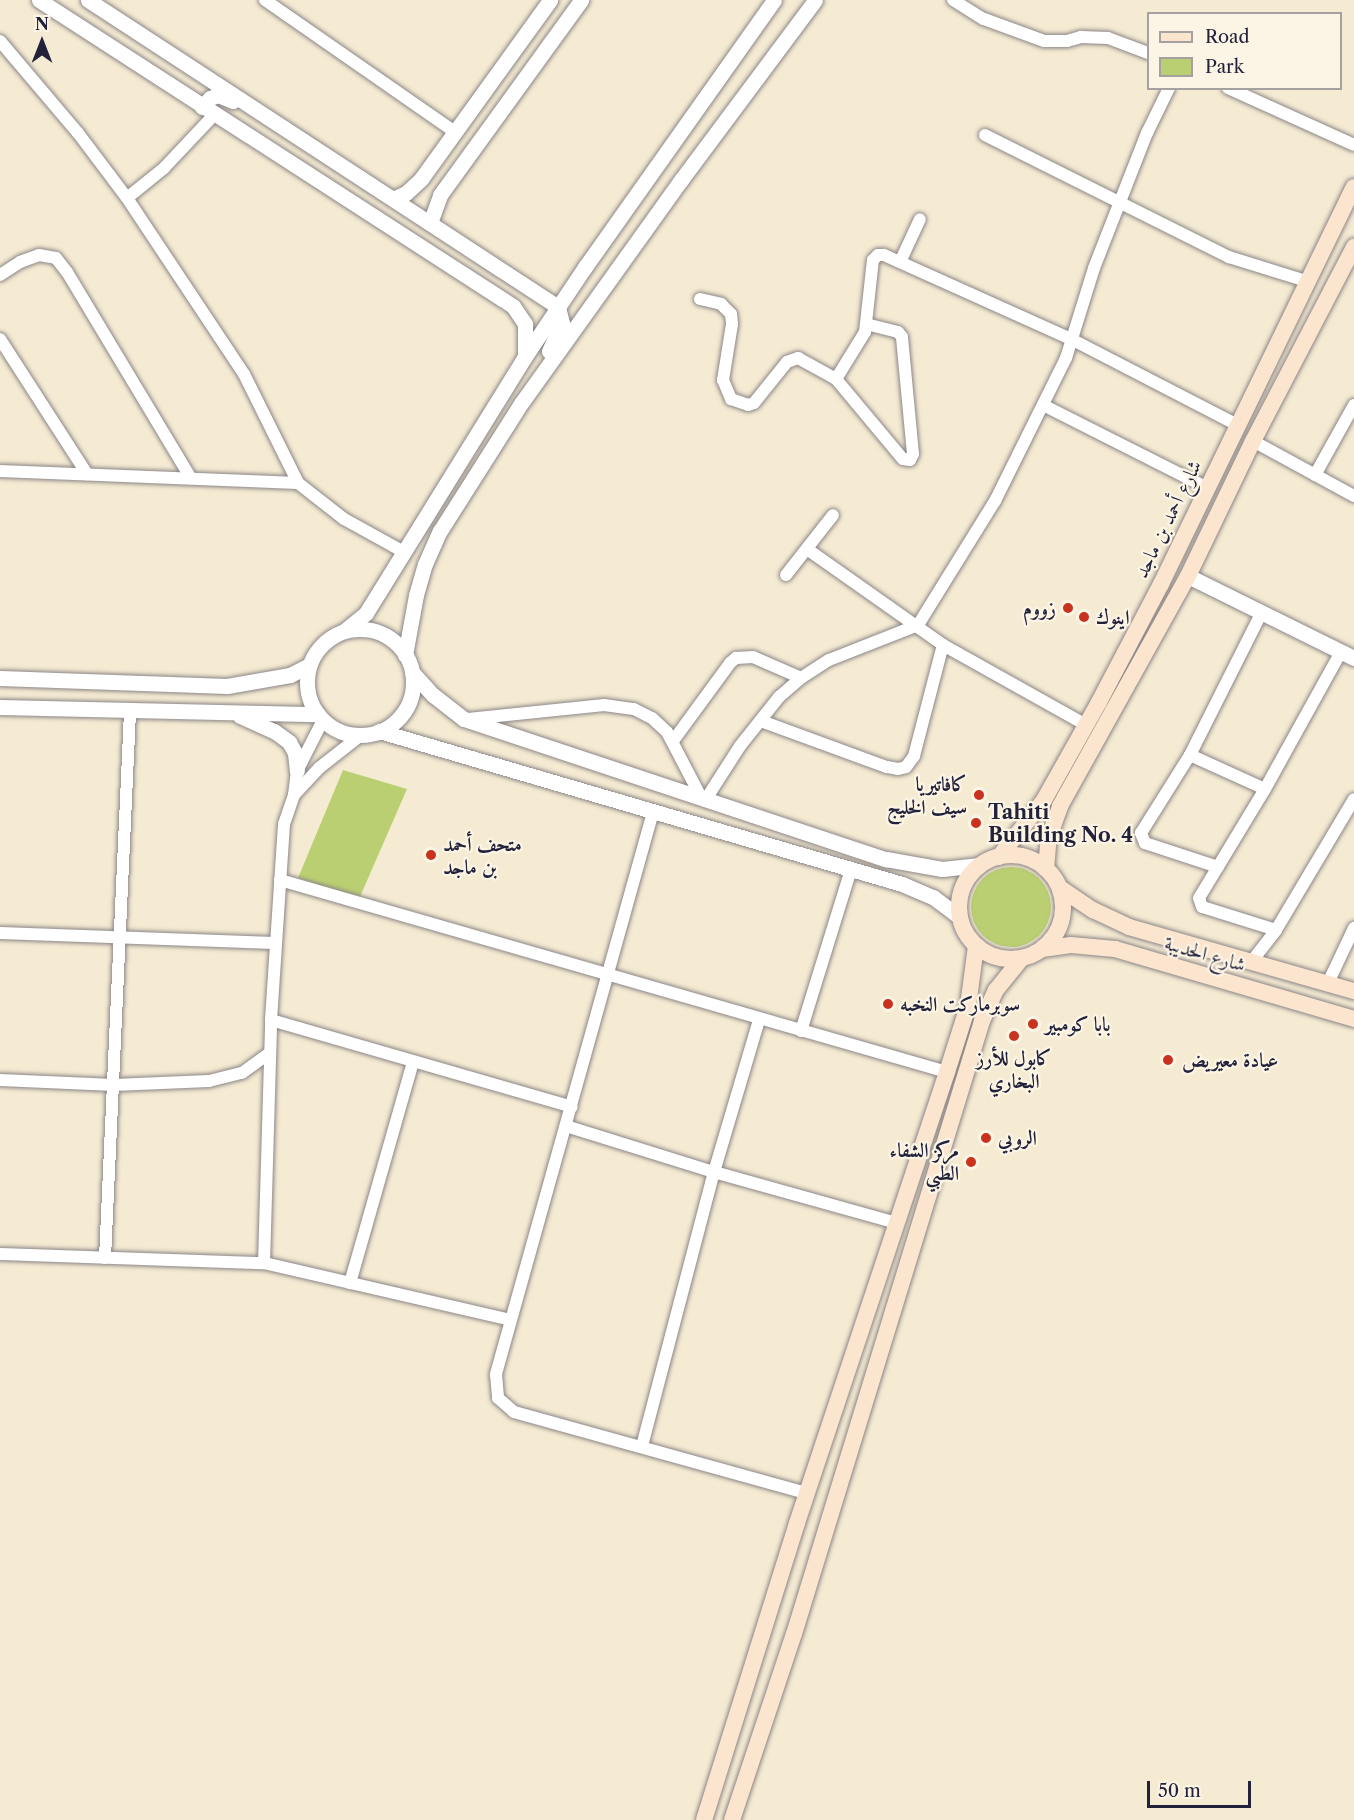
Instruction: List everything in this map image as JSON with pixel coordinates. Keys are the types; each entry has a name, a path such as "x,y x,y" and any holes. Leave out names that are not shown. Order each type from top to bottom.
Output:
{"main road":[{"name":"شارع أحمد بن ماجد","path":"999,857 1044,800 1161,584 1236,424 1354,187"},
{"path":"1046,868 1049,837 1060,806 1188,576 1253,441 1354,247"},
{"path":"1016,856 1032,860 1046,868 1060,888 1063,915 1052,940 1042,950 1021,959 1004,959 989,955 976,946 960,917 960,897 967,880 980,865 999,857 1016,856"},
{"name":"شارع الحديبة","path":"1060,888 1093,910 1129,927 1354,991"},
{"name":"شارع الحديبة","path":"1042,950 1071,945 1115,949 1354,1019"},
{"path":"704,1820 807,1493 968,1006 976,946"},
{"path":"732,1820 794,1634 981,1021 996,990 1021,959"}],"street":[{"path":"39,0 513,306 520,314 527,335 524,358"},
{"path":"88,0 344,164 393,199 558,307 562,323 559,332 522,402"},
{"path":"265,0 455,132"},
{"path":"430,223 436,202 581,0"},
{"path":"297,771 320,717 308,693 307,679 310,665 318,650 329,639 344,631 366,613 402,551 524,358 774,0"},
{"path":"405,655 416,595 425,564 440,531 522,402 681,180 815,0"},
{"path":"953,0 984,19 1044,41 1067,41 1081,37 1108,38 1147,52"},
{"path":"393,199 414,187 545,2"},
{"path":"0,41 78,133 127,198 244,374 298,483 344,519 402,551"},
{"path":"465,161 458,154 458,145 492,98 492,91 487,87"},
{"path":"704,798 779,697 801,678 829,660 918,625 995,501 1066,358 1094,268 1147,133 1168,90"},
{"path":"1232,90 1354,144"},
{"path":"127,198 164,168 208,111 214,96 223,95 332,164 344,164"},
{"path":"985,135 1120,200 1229,257 1306,282"},
{"path":"900,262 920,219"},
{"path":"416,243 481,277 494,274 492,264"},
{"path":"0,275 20,262 39,255 56,258 67,272 191,478"},
{"path":"836,379 864,335 873,260 878,255 884,255 1071,339 1236,424"},
{"path":"700,299 721,304 731,314 732,324 723,380 731,399 748,405 754,403 787,362 794,357 836,379 903,459 910,460 913,454 901,334 867,324"},
{"path":"0,339 87,474"},
{"path":"1043,405 1207,488"},
{"path":"1315,475 1354,405"},
{"path":"1253,441 1354,496"},
{"path":"0,471 298,483"},
{"path":"786,575 833,515"},
{"path":"807,549 918,625 943,645 1086,725"},
{"path":"1188,576 1347,655 1199,898 1202,907 1276,930"},
{"path":"1218,867 1145,843 1142,838 1144,828 1190,755 1262,612"},
{"path":"344,631 362,629 379,633 394,642 405,655 412,672 433,695 464,719 904,864 942,869 980,865"},
{"path":"761,721 887,767 898,769 906,767 914,756 943,645"},
{"path":"672,741 736,658 753,657 801,678"},
{"path":"0,678 227,686 290,675 310,665"},
{"path":"0,707 320,717 347,733 361,735 379,731 395,722 407,707 412,690 412,672"},
{"path":"464,719 614,705 643,713 660,725 672,741 704,798"},
{"path":"105,1258 130,711"},
{"path":"235,714 274,731 289,742 295,753 297,771 294,795 284,824 275,943 264,1263"},
{"path":"379,731 918,890 960,917"},
{"path":"294,795 319,768 361,735"},
{"path":"1190,755 1265,789"},
{"path":"1252,961 1276,930 1354,799"},
{"path":"653,812 496,1374 498,1398 514,1412 807,1493"},
{"path":"801,1031 850,869"},
{"path":"280,880 759,1020 947,1072"},
{"path":"1328,983 1354,928"},
{"path":"0,933 275,943"},
{"path":"272,1020 572,1107"},
{"path":"642,1446 714,1172 759,1020"},
{"path":"0,1080 114,1085 209,1081 242,1073 270,1053"},
{"path":"350,1283 414,1062"},
{"path":"566,1126 714,1172 897,1223"},
{"path":"0,1254 264,1263 511,1320"}],"green space":[{"path":"343,770 407,789 359,899 298,878"},
{"path":"1011,867 1026,870 1039,879 1048,892 1051,907 1048,922 1039,935 1026,944 1011,947 996,944 983,935 974,922 971,907 974,892 983,879 996,870"}],"place":[{"name":"زووم","path":"1068,608"},
{"name":"اينوك","path":"1084,617"},
{"name":"كافاتيريا سيف الخليج","path":"979,795"},
{"name":"Tahiti Building No. 4","path":"976,823"},
{"name":"متحف أحمد بن ماجد","path":"431,855"},
{"name":"سوبرماركت النخبه","path":"888,1004"},
{"name":"بابا كومبير","path":"1033,1024"},
{"name":"كابول للأرز البخاري","path":"1014,1036"},
{"name":"عيادة معيريض","path":"1168,1060"},
{"name":"الروبي","path":"986,1138"},
{"name":"مركز الشفاء الطبي","path":"971,1162"}]}
